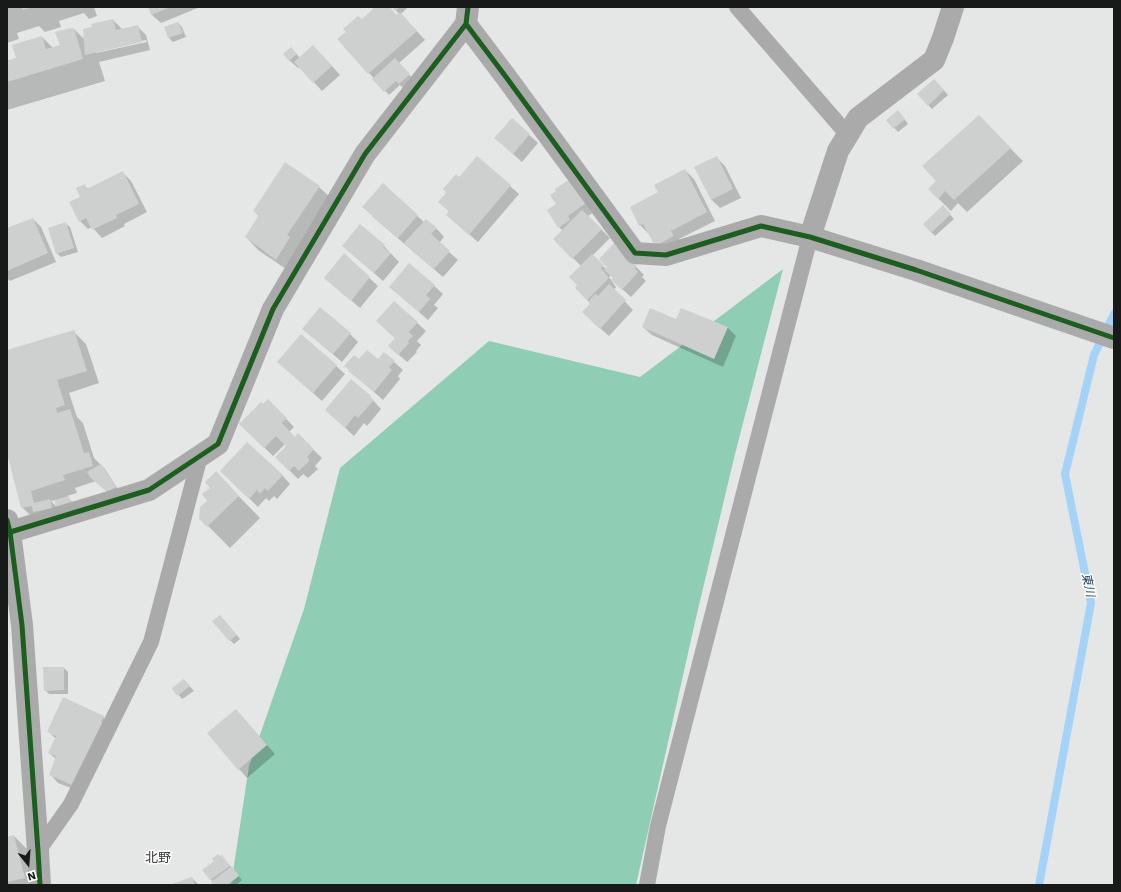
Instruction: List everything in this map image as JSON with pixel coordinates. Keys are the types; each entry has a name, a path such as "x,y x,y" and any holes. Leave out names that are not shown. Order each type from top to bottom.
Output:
{"street":[{"path":"810,237 838,151 858,118 934,60 953,7"},
{"path":"40,885 22,625 8,528 149,490 218,444 273,309 365,154 467,15 506,77 635,253 666,255 761,226 810,237 916,270 1114,338"}],"lane":[{"path":"737,7 848,135"},
{"path":"647,885 658,826 810,237"},
{"path":"38,851 70,804 151,642 200,456"}],"green space":[{"path":"783,269 735,454 695,622 636,885 231,885 249,766 304,609 340,468 489,341 640,377"}],"building":[{"path":"21,7 33,7 23,10"},
{"path":"148,7 171,7 151,15"},
{"path":"375,7 390,7 396,15 400,12 417,31 368,74 337,39 346,32 343,29 358,16 362,19"},
{"path":"392,7 400,7 395,11"},
{"path":"113,19 116,30 138,25 142,42 85,55 83,29 92,27 91,24"},
{"path":"178,22 183,33 168,38 164,27"},
{"path":"74,28 83,59 7,82 7,61 16,58 12,45 42,36 46,49 60,45 55,32"},
{"path":"313,45 332,66 313,83 294,62"},
{"path":"291,47 297,54 289,61 283,54"},
{"path":"395,58 410,74 399,84 396,81 384,92 372,79"},
{"path":"934,79 944,90 928,106 917,94"},
{"path":"898,110 905,119 893,129 886,120"},
{"path":"979,115 1011,148 954,200 945,191 938,199 928,189 936,181 922,166"},
{"path":"512,118 530,134 513,154 494,138"},
{"path":"477,156 511,185 469,235 446,215 449,211 438,202 446,193 443,189 456,174 459,177"},
{"path":"717,156 733,189 711,200 694,167"},
{"path":"285,162 320,186 287,235 290,237 276,260 245,237 259,215 253,211"},
{"path":"685,169 707,212 671,231 674,236 655,246 643,224 639,226 630,207 658,192 654,185"},
{"path":"123,171 139,204 116,215 117,218 92,230 86,218 79,222 69,202 80,197 76,188 85,184 87,189"},
{"path":"570,179 586,203 568,216 570,220 558,228 547,210 556,204 550,195 556,191 555,189"},
{"path":"383,183 418,215 398,238 362,207"},
{"path":"943,205 951,214 931,233 923,224"},
{"path":"582,210 602,229 572,259 553,239"},
{"path":"33,218 48,253 7,271 7,228"},
{"path":"426,219 437,228 431,234 450,251 434,269 404,243"},
{"path":"66,222 74,248 56,254 48,228"},
{"path":"360,224 385,245 383,247 391,253 374,273 342,246"},
{"path":"614,243 637,265 635,268 638,272 622,290 611,280 613,278 604,270 607,267 599,259"},
{"path":"344,253 370,277 351,301 324,278"},
{"path":"592,254 604,265 601,268 609,278 587,300 575,288 577,285 569,277"},
{"path":"409,263 435,285 426,295 430,299 419,312 389,287"},
{"path":"609,284 626,300 600,329 582,312 590,304 588,302 595,294 598,296"},
{"path":"394,301 418,322 409,332 413,336 408,341 409,343 398,355 388,346 395,338 376,321"},
{"path":"320,307 351,333 333,354 302,329"},
{"path":"650,308 676,319 681,308 728,327 714,359 642,327"},
{"path":"74,330 87,371 57,380 65,405 56,408 57,413 70,409 84,453 89,452 93,466 63,475 65,480 31,491 34,503 50,499 52,508 33,512 32,506 21,508 7,453 7,350"},
{"path":"301,334 337,365 313,393 277,362"},
{"path":"367,350 378,359 384,352 395,361 389,367 392,370 374,392 344,366 354,355 359,359"},
{"path":"351,379 371,396 370,398 374,400 358,418 355,415 345,428 325,410"},
{"path":"268,399 287,418 282,423 295,437 298,433 314,449 307,457 310,460 299,471 294,466 289,471 275,457 286,446 276,436 264,448 239,424 261,402 263,404"},
{"path":"247,442 283,475 268,491 265,488 260,494 257,490 249,499 220,471"},
{"path":"101,464 116,487 107,492 90,477 87,472"},
{"path":"216,471 239,496 207,527 199,519 200,507 207,501 202,494 210,488 205,482"},
{"path":"69,496 71,504 57,508 54,500"},
{"path":"220,615 237,635 229,641 212,621"},
{"path":"43,667 64,667 64,690 44,691"},
{"path":"184,679 190,686 177,696 172,688"},
{"path":"63,697 104,716 101,722 103,723 72,785 49,775 56,756 48,753 56,736 47,732"},
{"path":"236,709 267,745 238,770 207,733"},
{"path":"14,835 25,878 7,882 7,837"},
{"path":"218,854 220,856 222,855 230,866 210,880 202,870 214,861 212,859"},
{"path":"232,866 239,876 227,885 213,885 211,882"},
{"path":"192,877 195,885 169,885"}],"waterway":[{"name":"東川","path":"1039,885 1091,603 1065,474 1094,355 1114,314"}],"cycle path":[{"path":"7,533 149,490 218,444 273,309 365,154 466,24 468,7"},
{"path":"466,24 635,253 666,255 761,226 810,237 916,270 1114,338"},
{"path":"7,520 10,532 22,625 40,885"}],"district":[{"name":"北野","path":"158,858"}]}
